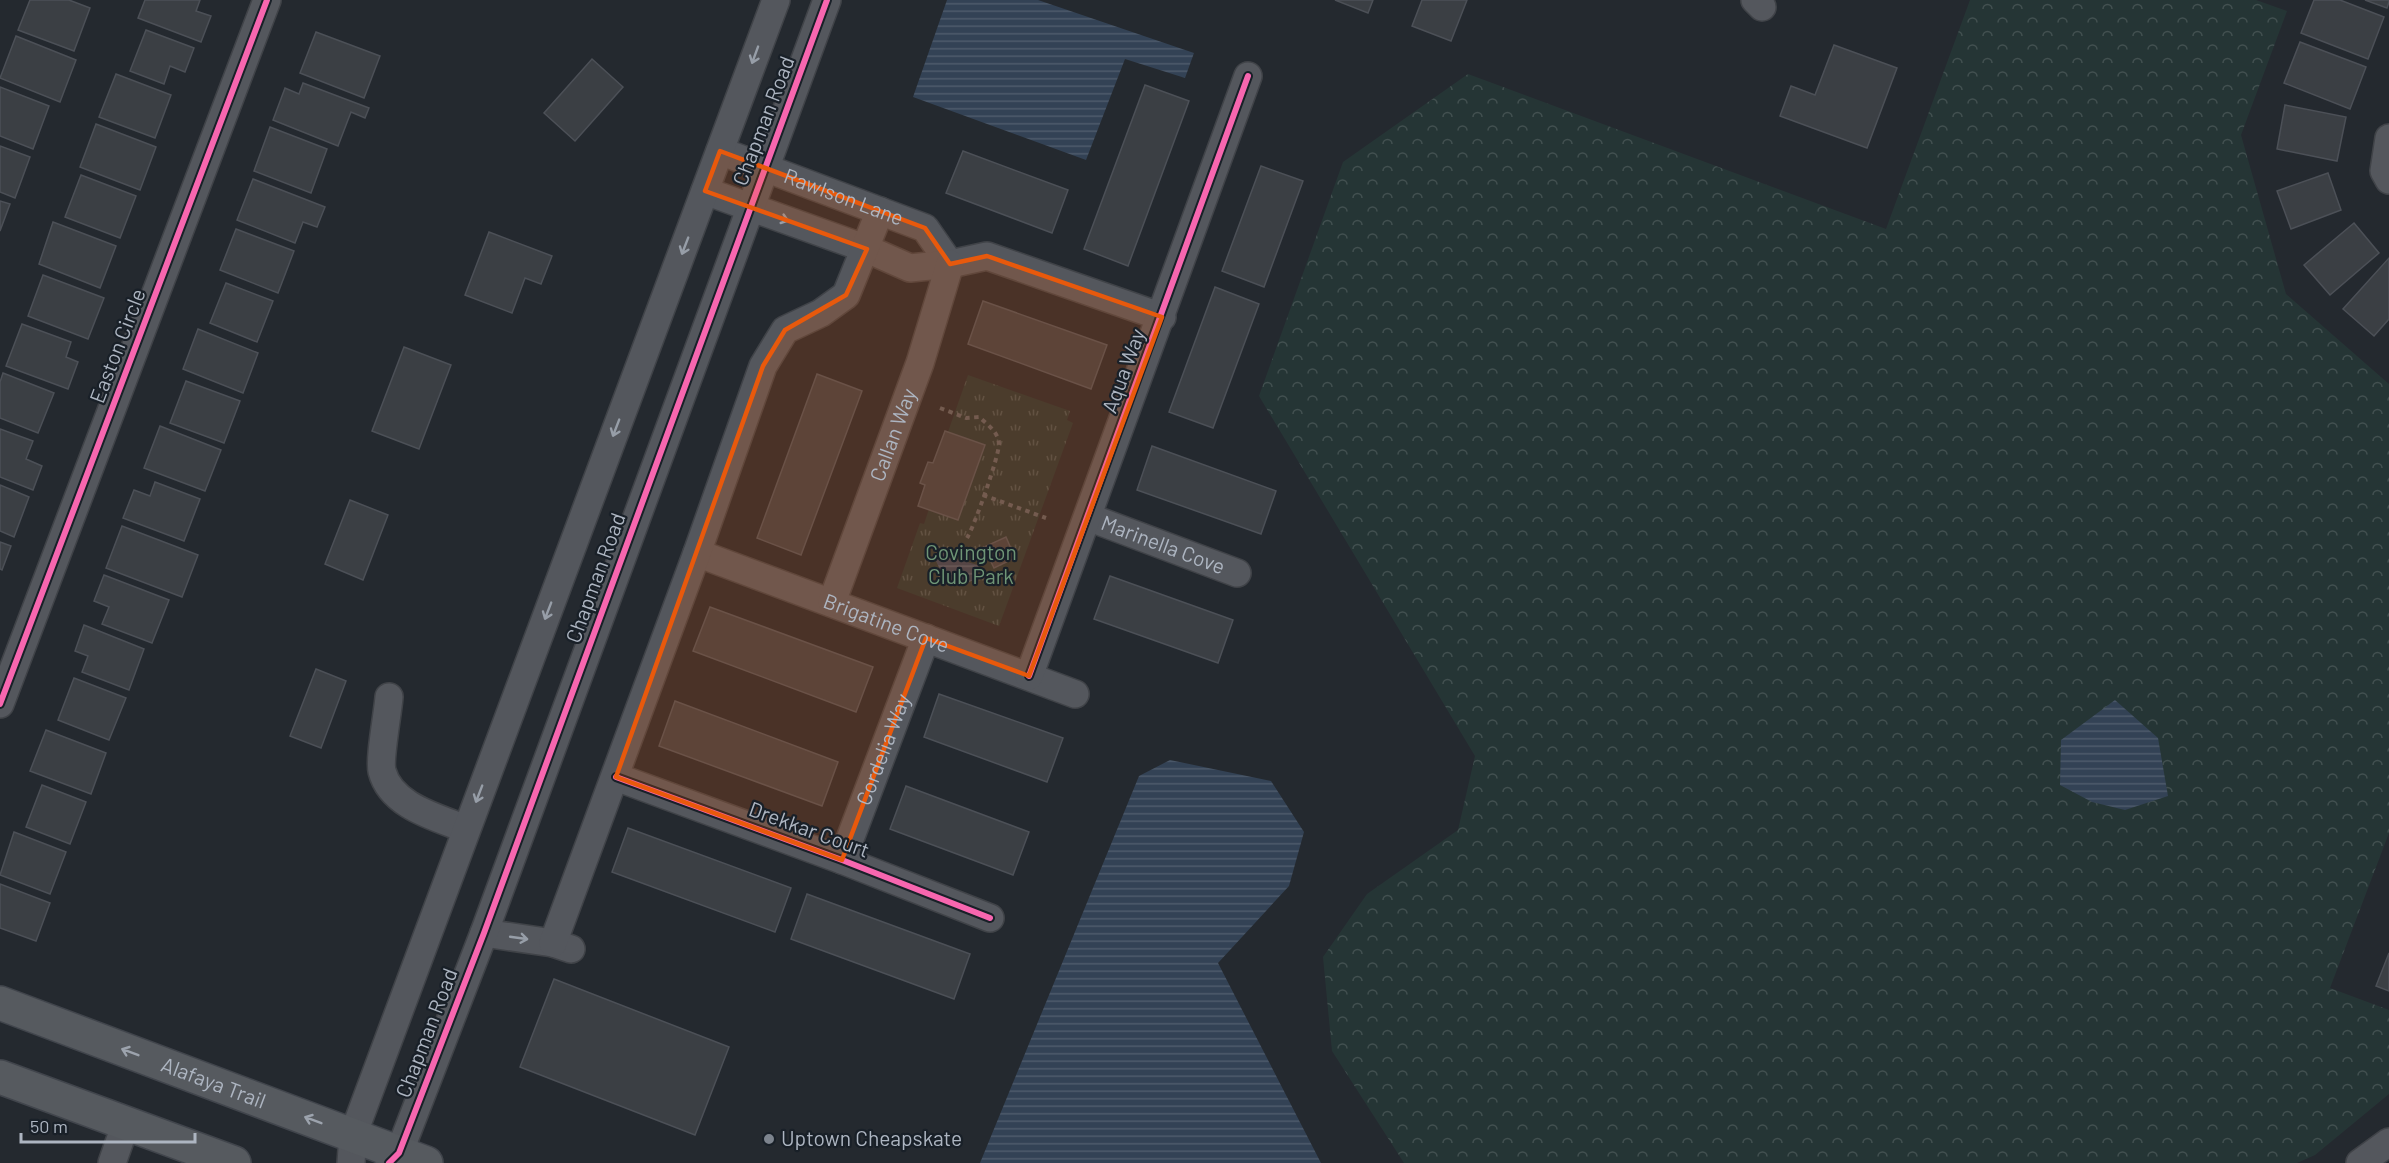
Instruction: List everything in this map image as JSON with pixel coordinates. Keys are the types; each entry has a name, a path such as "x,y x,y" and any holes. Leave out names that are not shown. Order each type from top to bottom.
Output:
{"main road":[{"name":"Alafaya Trail","path":"0,1003 352,1149 405,1160"},
{"path":"0,1077 234,1163"}],"street":[{"name":"Easton Circle","path":"0,704 267,0"},
{"name":"Chapman Road","path":"352,1149 466,830 776,0"},
{"name":"Chapman Road","path":"405,1160 484,933 827,0"},
{"name":"Aqua Way","path":"1029,676 1162,317 1248,76"},
{"path":"2389,138 2384,171 2389,180"},
{"name":"Rawlson Lane","path":"720,151 925,228 950,264"},
{"name":"Rawlson Lane","path":"705,191 867,249 910,268 950,264 987,256 1162,317"},
{"path":"484,933 562,946 616,777 763,366 785,330 821,313 846,295 867,249 880,211"},
{"name":"Callan Way","path":"832,602 920,363 950,264"},
{"name":"Marinella Cove","path":"1088,517 1237,573"},
{"name":"Brigatine Cove","path":"698,553 1075,694"},
{"name":"Cordelia Way","path":"842,860 926,638"},
{"path":"389,697 381,769 391,791 419,810 466,830"},
{"name":"Drekkar Court","path":"616,777 842,860 990,918"},
{"path":"112,1163 126,1123"},
{"path":"2360,1163 2389,1142"}],"path":[{"path":"940,408 966,418 979,417 993,428 999,442 997,459 967,538"},
{"path":"983,495 1047,518"}],"highlighted area":[{"path":"720,151 925,228 950,264 987,256 1162,317 1029,676 926,638 842,860 616,777 763,366 785,330 846,295 867,249 705,191"}],"green space":[{"path":"1970,0 2256,0 2287,11 2241,135 2286,294 2389,384 2389,833 2330,988 2389,1010 2389,1094 2315,1155 2297,1163 1404,1163 1332,1051 1323,957 1367,894 1458,830 1475,756 1259,396 1343,162 1468,74 1886,229"},
{"name":"Covington Club Park","path":"968,375 1070,411 1067,420 1073,423 999,626 897,588 920,523 924,524 929,509 958,519 985,446 948,432"}],"water":[{"path":"947,0 1038,0 1194,53 1185,78 1125,59 1086,160 913,97"},
{"path":"944,548 952,552 956,559 978,565 976,579 969,582 956,578 952,580 943,576 936,561 939,550"},
{"path":"2115,700 2158,738 2168,796 2125,810 2092,802 2060,785 2061,740"},
{"path":"1170,760 1271,781 1304,832 1289,886 1218,963 1321,1163 980,1163 1139,776"}],"building":[{"path":"30,0 69,0 90,8 74,51 18,30"},
{"path":"145,0 200,0 196,11 211,16 201,42 138,18"},
{"path":"1335,0 1373,0 1368,13"},
{"path":"1422,0 1467,0 1451,41 1412,26"},
{"path":"2314,0 2340,0 2384,17 2368,59 2301,33"},
{"path":"2365,0 2389,0 2389,2 2387,8"},
{"path":"146,30 194,48 185,72 170,66 164,84 130,71"},
{"path":"316,32 380,56 364,98 300,73"},
{"path":"16,36 76,60 60,102 0,78"},
{"path":"2300,42 2366,67 2350,109 2284,83"},
{"path":"1834,45 1897,68 1867,148 1780,116 1791,86 1815,95"},
{"path":"592,59 623,87 575,141 544,113"},
{"path":"116,74 171,95 155,138 99,117"},
{"path":"303,83 369,108 365,118 351,112 338,146 273,120 285,88 299,94"},
{"path":"1145,85 1189,101 1128,266 1084,249"},
{"path":"0,87 49,106 33,149 0,136"},
{"path":"2285,105 2346,117 2337,161 2277,149"},
{"path":"96,124 156,147 140,190 80,167"},
{"path":"270,127 327,149 311,193 254,171"},
{"path":"0,146 30,157 15,198 0,192"},
{"path":"963,151 1068,190 1052,233 946,193"},
{"path":"1261,166 1303,181 1264,287 1222,271"},
{"path":"2328,173 2341,210 2291,229 2277,191"},
{"path":"81,175 136,196 120,238 65,217"},
{"path":"253,179 325,207 317,227 303,222 295,243 237,220"},
{"path":"0,201 10,204 0,231"},
{"path":"53,222 116,246 100,288 39,264"},
{"path":"2354,223 2379,253 2330,295 2304,265"},
{"path":"236,229 294,251 278,293 220,270"},
{"path":"489,232 552,256 541,284 525,278 512,313 465,295"},
{"path":"2389,258 2389,319 2374,336 2343,309"},
{"path":"43,275 104,298 88,339 28,316"},
{"path":"226,283 273,301 257,342 210,323"},
{"path":"1215,287 1259,304 1213,428 1169,412"},
{"path":"983,301 1107,345 1091,389 968,344"},
{"path":"22,324 71,342 66,357 78,362 68,389 6,366"},
{"path":"198,329 258,353 243,393 183,369"},
{"path":"404,347 451,365 419,449 372,431"},
{"path":"3,373 54,393 38,433 0,418 0,382"},
{"path":"817,374 862,391 801,555 757,538"},
{"path":"186,381 240,401 224,443 170,423"},
{"path":"160,426 221,450 205,491 144,468"},
{"path":"0,429 33,441 26,459 42,466 33,490 0,477"},
{"path":"945,431 985,445 958,520 918,506 925,485 920,483 928,462 933,463"},
{"path":"1152,446 1276,491 1261,534 1137,490"},
{"path":"155,482 200,499 184,541 123,518 134,490 150,496"},
{"path":"0,485 29,497 14,537 0,531"},
{"path":"350,500 388,515 363,580 325,564"},
{"path":"122,526 198,555 182,597 106,568"},
{"path":"1006,537 1015,558 994,568 984,547"},
{"path":"0,542 11,546 2,570 0,569"},
{"path":"104,575 169,600 152,643 102,624 109,607 94,601"},
{"path":"1110,576 1233,620 1218,663 1094,619"},
{"path":"710,607 873,667 856,712 693,651"},
{"path":"84,625 144,649 129,690 82,672 88,656 75,651"},
{"path":"316,669 346,681 321,748 290,736"},
{"path":"74,678 126,698 109,740 58,720"},
{"path":"939,694 1063,738 1047,782 924,737"},
{"path":"675,701 838,762 822,806 659,746"},
{"path":"46,730 106,753 91,794 30,771"},
{"path":"42,785 86,802 70,844 26,827"},
{"path":"906,786 1029,832 1013,875 890,829"},
{"path":"628,828 791,888 775,932 612,872"},
{"path":"14,832 66,852 50,894 0,875"},
{"path":"0,884 50,903 36,941 0,928"},
{"path":"807,894 970,954 954,999 791,939"},
{"path":"2389,953 2389,991 2376,986"},
{"path":"554,979 729,1047 695,1135 520,1067"}],"cycle path":[{"path":"0,704 267,0"},
{"path":"389,1163 399,1153 484,933 827,0"},
{"path":"1029,676 1248,76"},
{"path":"616,777 842,860 990,918"}],"place":[{"name":"Uptown Cheapskate","path":"769,1139"}]}
